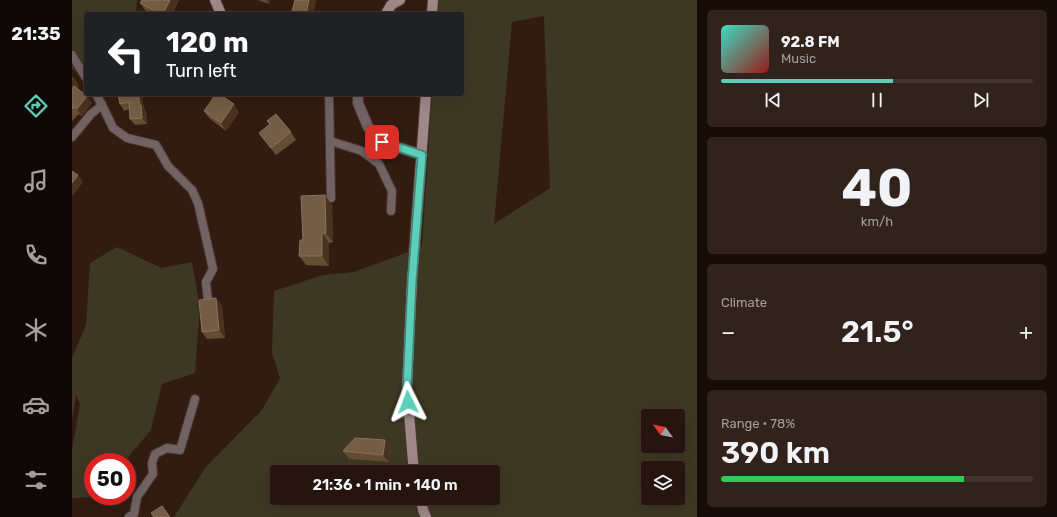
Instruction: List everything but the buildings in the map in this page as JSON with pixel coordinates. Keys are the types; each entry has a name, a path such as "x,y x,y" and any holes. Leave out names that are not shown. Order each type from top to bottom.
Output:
{"main road":[{"path":"215,0 220,12"},
{"path":"388,12 392,6 400,0"},
{"path":"432,12 433,0"},
{"path":"414,465 407,388 412,281 426,96"},
{"path":"422,505 426,517"}],"street":[{"path":"358,96 358,103 368,127 382,142 422,155"}],"lane":[{"path":"72,55 84,75"},
{"path":"97,96 113,128 126,138 156,145 168,166 192,190 198,203 213,269 206,282 208,301"},
{"path":"329,96 331,198"},
{"path":"72,137 91,114 102,105"},
{"path":"330,141 362,151 379,164 392,191 391,211"},
{"path":"130,517 134,514 137,497 153,474 152,463 156,454 167,448 180,450 195,399"}],"shaded area":[{"path":"72,0 137,0 136,12 84,12 84,75 81,75 72,69"},
{"path":"439,0 697,0 697,517 174,517 205,468 262,410 280,378 272,353 274,291 323,275 354,272 411,251 422,245 432,96 464,96 464,12 438,12","holes":["544,16 550,188 494,224 512,22"]},
{"path":"117,247 161,268 192,262 200,307 195,373 162,384 151,430 132,453 84,453 84,498 72,498 72,450 80,404 76,395 72,391 72,358 86,325 90,263"}],"route":[{"path":"382,142 422,155 412,281 407,388 408,402"}]}
